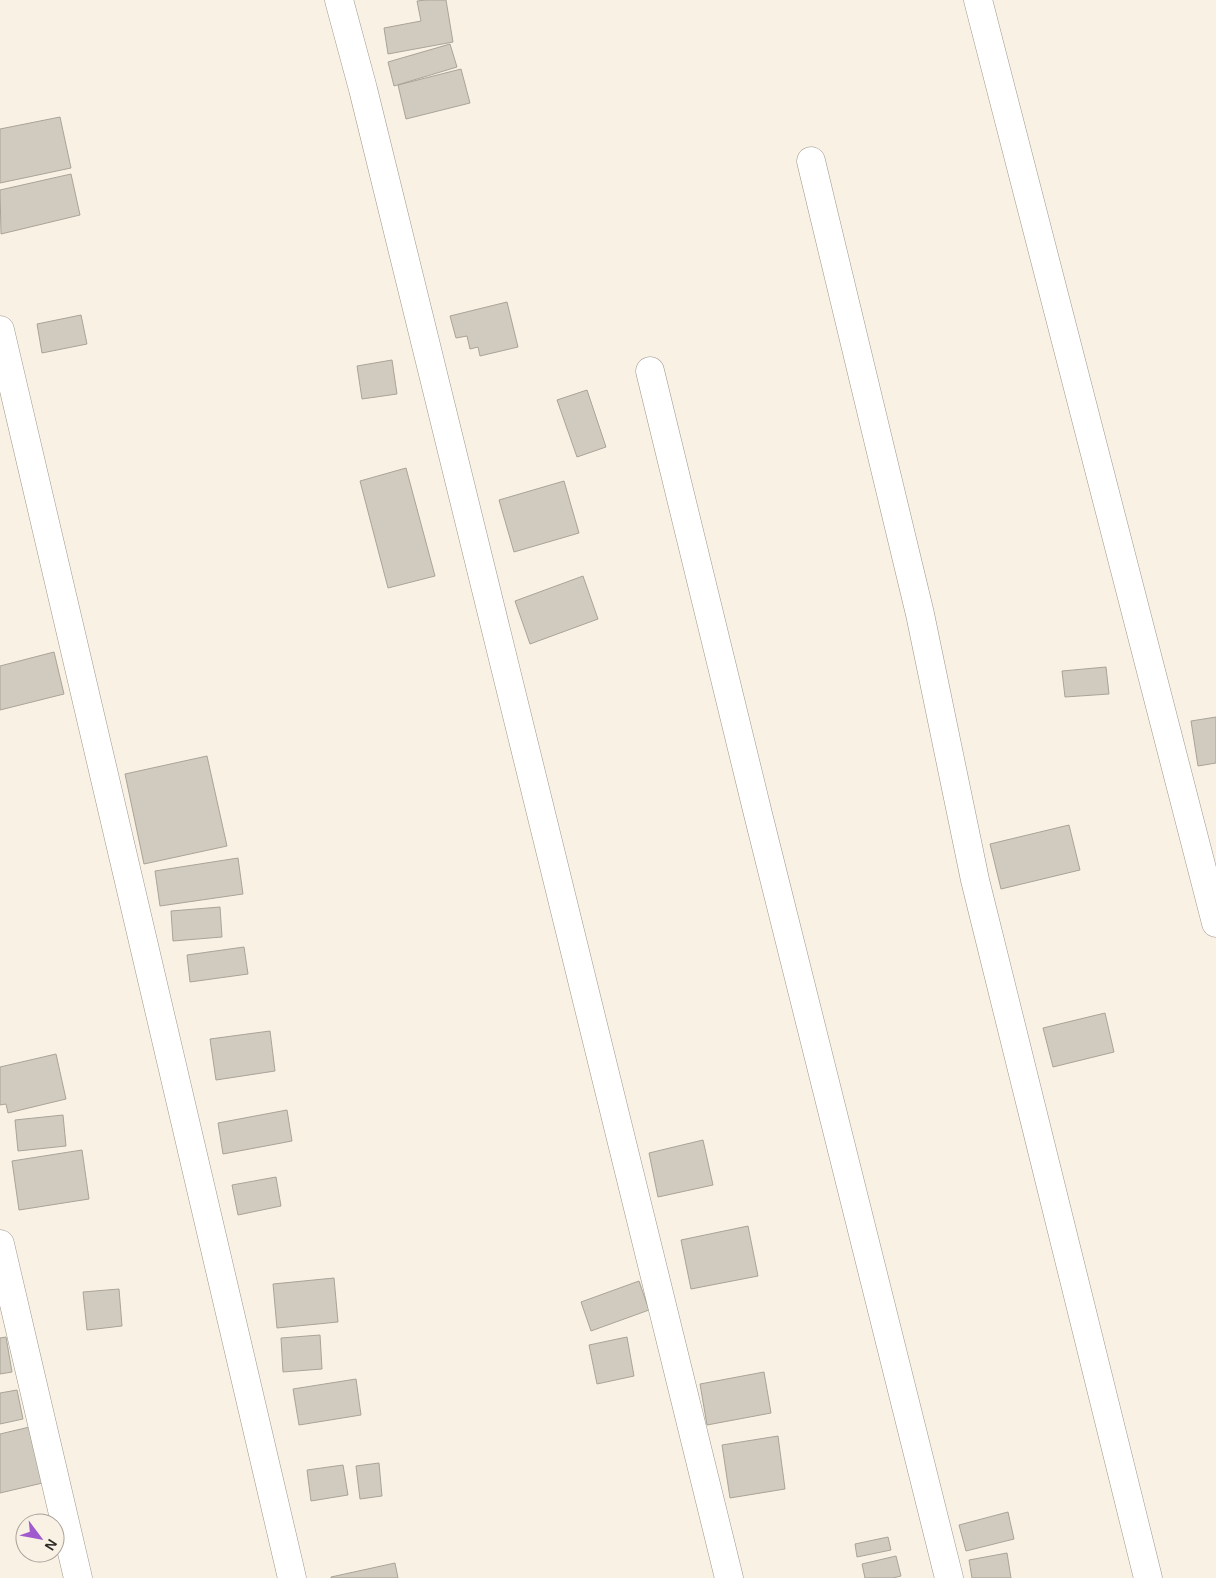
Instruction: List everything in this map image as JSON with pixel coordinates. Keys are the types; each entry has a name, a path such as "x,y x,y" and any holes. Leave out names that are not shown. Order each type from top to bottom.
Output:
{"street":[{"path":"339,0 363,89 729,1578"},
{"path":"978,0 1216,923"},
{"path":"811,161 920,614 974,880 1148,1578"},
{"path":"0,330 292,1578"},
{"path":"650,371 758,814 949,1578"},
{"path":"0,1244 78,1578"}],"building":[{"path":"446,0 453,42 388,54 384,28 421,21 417,1"},
{"path":"450,44 457,67 394,86 388,62"},
{"path":"461,69 470,103 406,119 398,85"},
{"path":"60,117 71,168 0,183 0,129"},
{"path":"71,174 80,215 1,234 0,190"},
{"path":"507,302 518,347 480,356 478,347 470,349 467,336 456,338 450,316"},
{"path":"81,315 87,344 42,353 37,324"},
{"path":"392,360 397,394 362,399 357,366"},
{"path":"587,390 606,447 577,457 557,400"},
{"path":"406,468 435,576 388,588 360,481"},
{"path":"564,481 579,533 514,552 499,500"},
{"path":"583,576 598,619 530,644 515,601"},
{"path":"54,652 64,694 0,710 0,666"},
{"path":"1106,667 1109,694 1065,697 1062,671"},
{"path":"1216,717 1216,763 1198,766 1191,721"},
{"path":"207,756 227,846 144,864 125,774"},
{"path":"1069,825 1080,870 1001,889 990,844"},
{"path":"238,858 243,894 160,906 155,871"},
{"path":"220,907 222,937 173,941 171,911"},
{"path":"244,947 248,974 190,982 187,955"},
{"path":"1105,1013 1114,1052 1053,1067 1043,1028"},
{"path":"270,1031 275,1071 216,1080 210,1039"},
{"path":"56,1054 66,1099 8,1113 6,1104 0,1105 0,1067"},
{"path":"287,1110 292,1141 223,1154 218,1123"},
{"path":"63,1115 66,1146 18,1151 15,1120"},
{"path":"703,1140 713,1185 658,1197 649,1153"},
{"path":"82,1150 89,1199 19,1210 12,1161"},
{"path":"276,1177 281,1206 238,1215 232,1185"},
{"path":"748,1226 758,1276 691,1289 681,1240"},
{"path":"334,1278 338,1322 277,1328 273,1284"},
{"path":"639,1281 649,1310 591,1331 581,1302"},
{"path":"119,1289 122,1326 87,1330 83,1292"},
{"path":"320,1335 322,1369 283,1372 281,1338"},
{"path":"6,1337 12,1372 0,1374 0,1338"},
{"path":"627,1337 634,1376 597,1384 589,1345"},
{"path":"764,1372 771,1413 707,1425 700,1384"},
{"path":"356,1379 361,1415 299,1425 293,1389"},
{"path":"17,1390 23,1419 0,1424 0,1393"},
{"path":"38,1425 51,1481 0,1493 0,1434"},
{"path":"778,1436 785,1489 730,1498 722,1445"},
{"path":"379,1463 382,1496 360,1499 356,1466"},
{"path":"343,1465 348,1495 311,1501 307,1470"},
{"path":"1008,1512 1014,1539 966,1551 959,1525"},
{"path":"888,1537 891,1550 857,1557 855,1544"},
{"path":"1007,1553 1011,1578 972,1578 969,1560"},
{"path":"896,1556 901,1576 893,1578 865,1578 862,1564"},
{"path":"395,1563 398,1578 331,1578 331,1577"}]}
